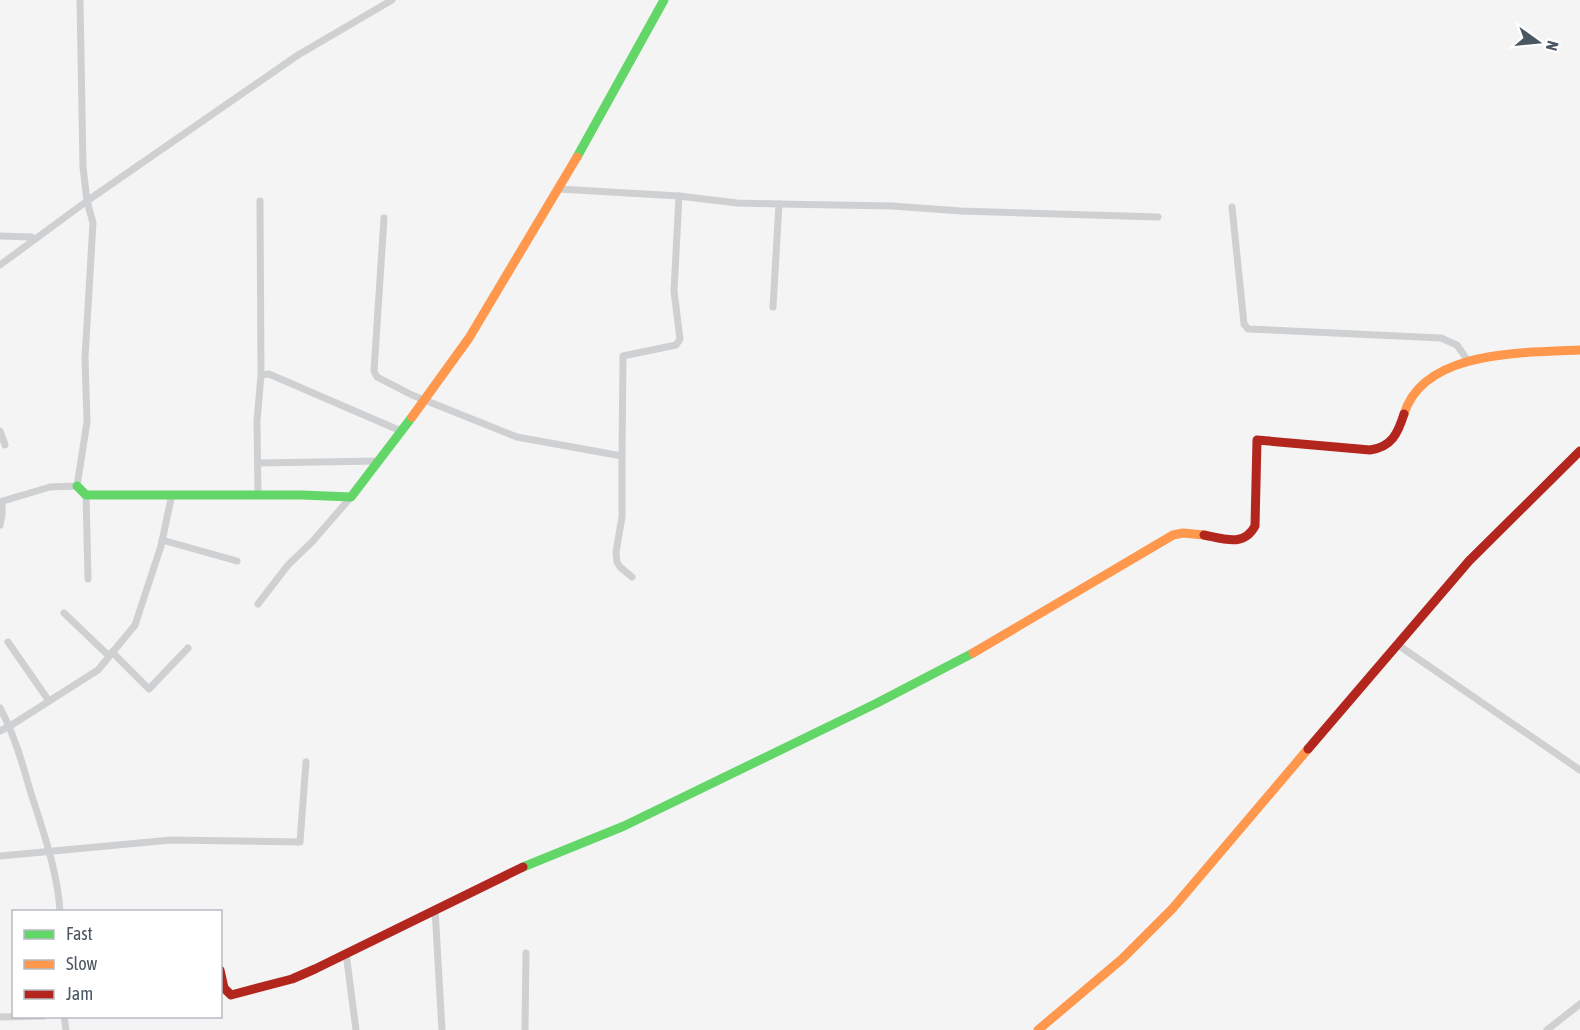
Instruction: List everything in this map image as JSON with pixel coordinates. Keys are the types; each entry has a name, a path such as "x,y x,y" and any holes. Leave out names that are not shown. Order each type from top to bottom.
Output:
{"street":[{"path":"77,486 87,422 85,358 93,223 87,201 83,167 80,0"},
{"path":"0,265 87,201 298,55 392,0"},
{"path":"258,604 288,565 312,542 378,462 425,401 469,338 559,189 664,0"},
{"path":"559,189 679,196 737,203 892,206 993,213 1158,217"},
{"path":"632,576 620,567 616,552 622,517 623,356 676,345 680,339 675,291 679,196"},
{"path":"258,495 257,421 261,375 260,201"},
{"path":"773,307 779,204"},
{"path":"1232,207 1244,324 1248,329 1441,338 1457,345 1468,361"},
{"path":"384,218 375,374 378,379 425,401 517,437 622,456"},
{"path":"0,236 35,239"},
{"path":"222,978 226,993 234,995 292,979 523,867 624,826 877,703 962,658 1173,535 1187,532 1217,538 1246,539 1255,526 1257,440 1380,449 1389,445 1395,438 1402,424 1408,401 1414,392 1449,368 1468,361 1580,350"},
{"path":"261,375 269,374 401,431"},
{"path":"0,431 5,445"},
{"path":"1038,1030 1122,959 1173,908 1469,561 1580,451"},
{"path":"258,463 378,462"},
{"path":"0,525 1,502 50,487 77,486 86,495 88,579"},
{"path":"0,731 98,670 135,625 162,540 172,494"},
{"path":"86,495 351,496"},
{"path":"162,540 237,561"},
{"path":"64,613 149,688 188,648"},
{"path":"8,642 49,702"},
{"path":"1398,645 1580,770"},
{"path":"0,708 10,726 48,852 60,910"},
{"path":"0,856 171,840 300,842 306,762"},
{"path":"435,909 442,1030"},
{"path":"346,953 356,1030"},
{"path":"525,1030 526,953"},
{"path":"1547,1030 1580,1004"}],"traffic: fast":[{"path":"577,157 664,0"},
{"path":"77,486 86,495 351,497 412,417"},
{"path":"523,867 624,826 877,703 973,653"}],"traffic: slow":[{"path":"412,417 469,338 577,157"},
{"path":"1404,414 1415,393 1432,377 1454,366 1505,354 1580,350"},
{"path":"973,653 1173,535 1183,533 1204,535"},
{"path":"1038,1030 1122,959 1173,908 1308,749"}],"traffic: jam":[{"path":"1204,535 1239,539 1250,533 1255,526 1257,440 1370,450 1384,446 1393,438 1404,414"},
{"path":"1308,749 1469,561 1580,451"},
{"path":"222,979 224,988 231,995 292,979 523,867"}]}
